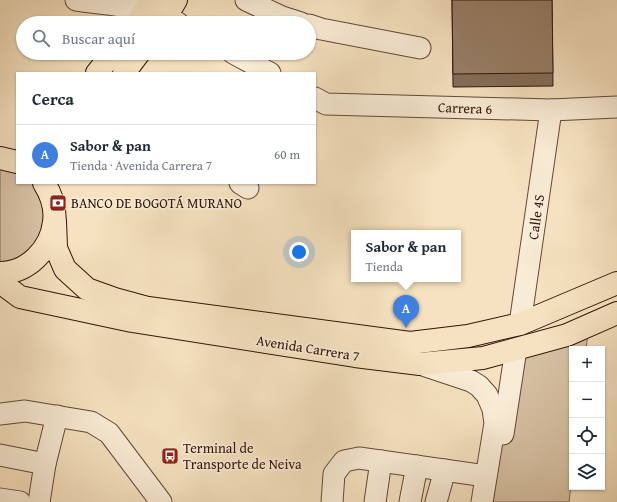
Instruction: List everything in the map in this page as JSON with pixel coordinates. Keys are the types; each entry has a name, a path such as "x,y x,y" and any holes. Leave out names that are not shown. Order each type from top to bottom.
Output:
{"main road":[{"path":"98,72 107,60"},
{"path":"125,72 134,60"},
{"name":"Avenida Carrera 7","path":"49,186 54,207 56,248 65,269 87,289 115,299 148,308 410,342 468,336 520,324 617,283"},
{"path":"0,273 7,273 25,267 40,255 50,240 55,221"},
{"name":"Avenida Carrera 7","path":"0,282 20,297 132,321 355,356 420,364 483,358 567,335 617,314"}],"street":[{"path":"76,0 160,14"},
{"path":"246,0 280,16"},
{"path":"316,28 420,48"},
{"path":"246,60 268,72"},
{"name":"Carrera 6","path":"316,99 326,104 551,110 617,107"},
{"name":"Calle 4S","path":"520,324 551,110"},
{"path":"494,502 516,349"},
{"path":"420,364 471,381 479,386 487,395 493,409 494,422 482,502"},
{"path":"0,414 25,411 91,422 109,433 161,502"},
{"path":"38,502 44,464 57,416"},
{"path":"0,455 44,464"},
{"path":"332,502 334,474 344,461 359,458 486,476"},
{"path":"375,502 381,461"},
{"path":"410,502 417,466"},
{"path":"436,502 445,470"},
{"path":"0,499 20,502"}],"shaded area":[{"path":"0,167 16,171 16,184 34,184 48,215 32,254 0,268"},
{"path":"589,325 586,346 569,346 569,490 570,490 569,502 493,502 516,349"}],"building":[{"path":"452,0 552,0 553,73 453,74"}],"place":[{"name":"BANCO DE BOGOTÁ MURANO","path":"58,203"},
{"name":"Sabor & pan","path":"406,328"},
{"name":"Terminal de Transporte de Neiva","path":"170,456"}]}
